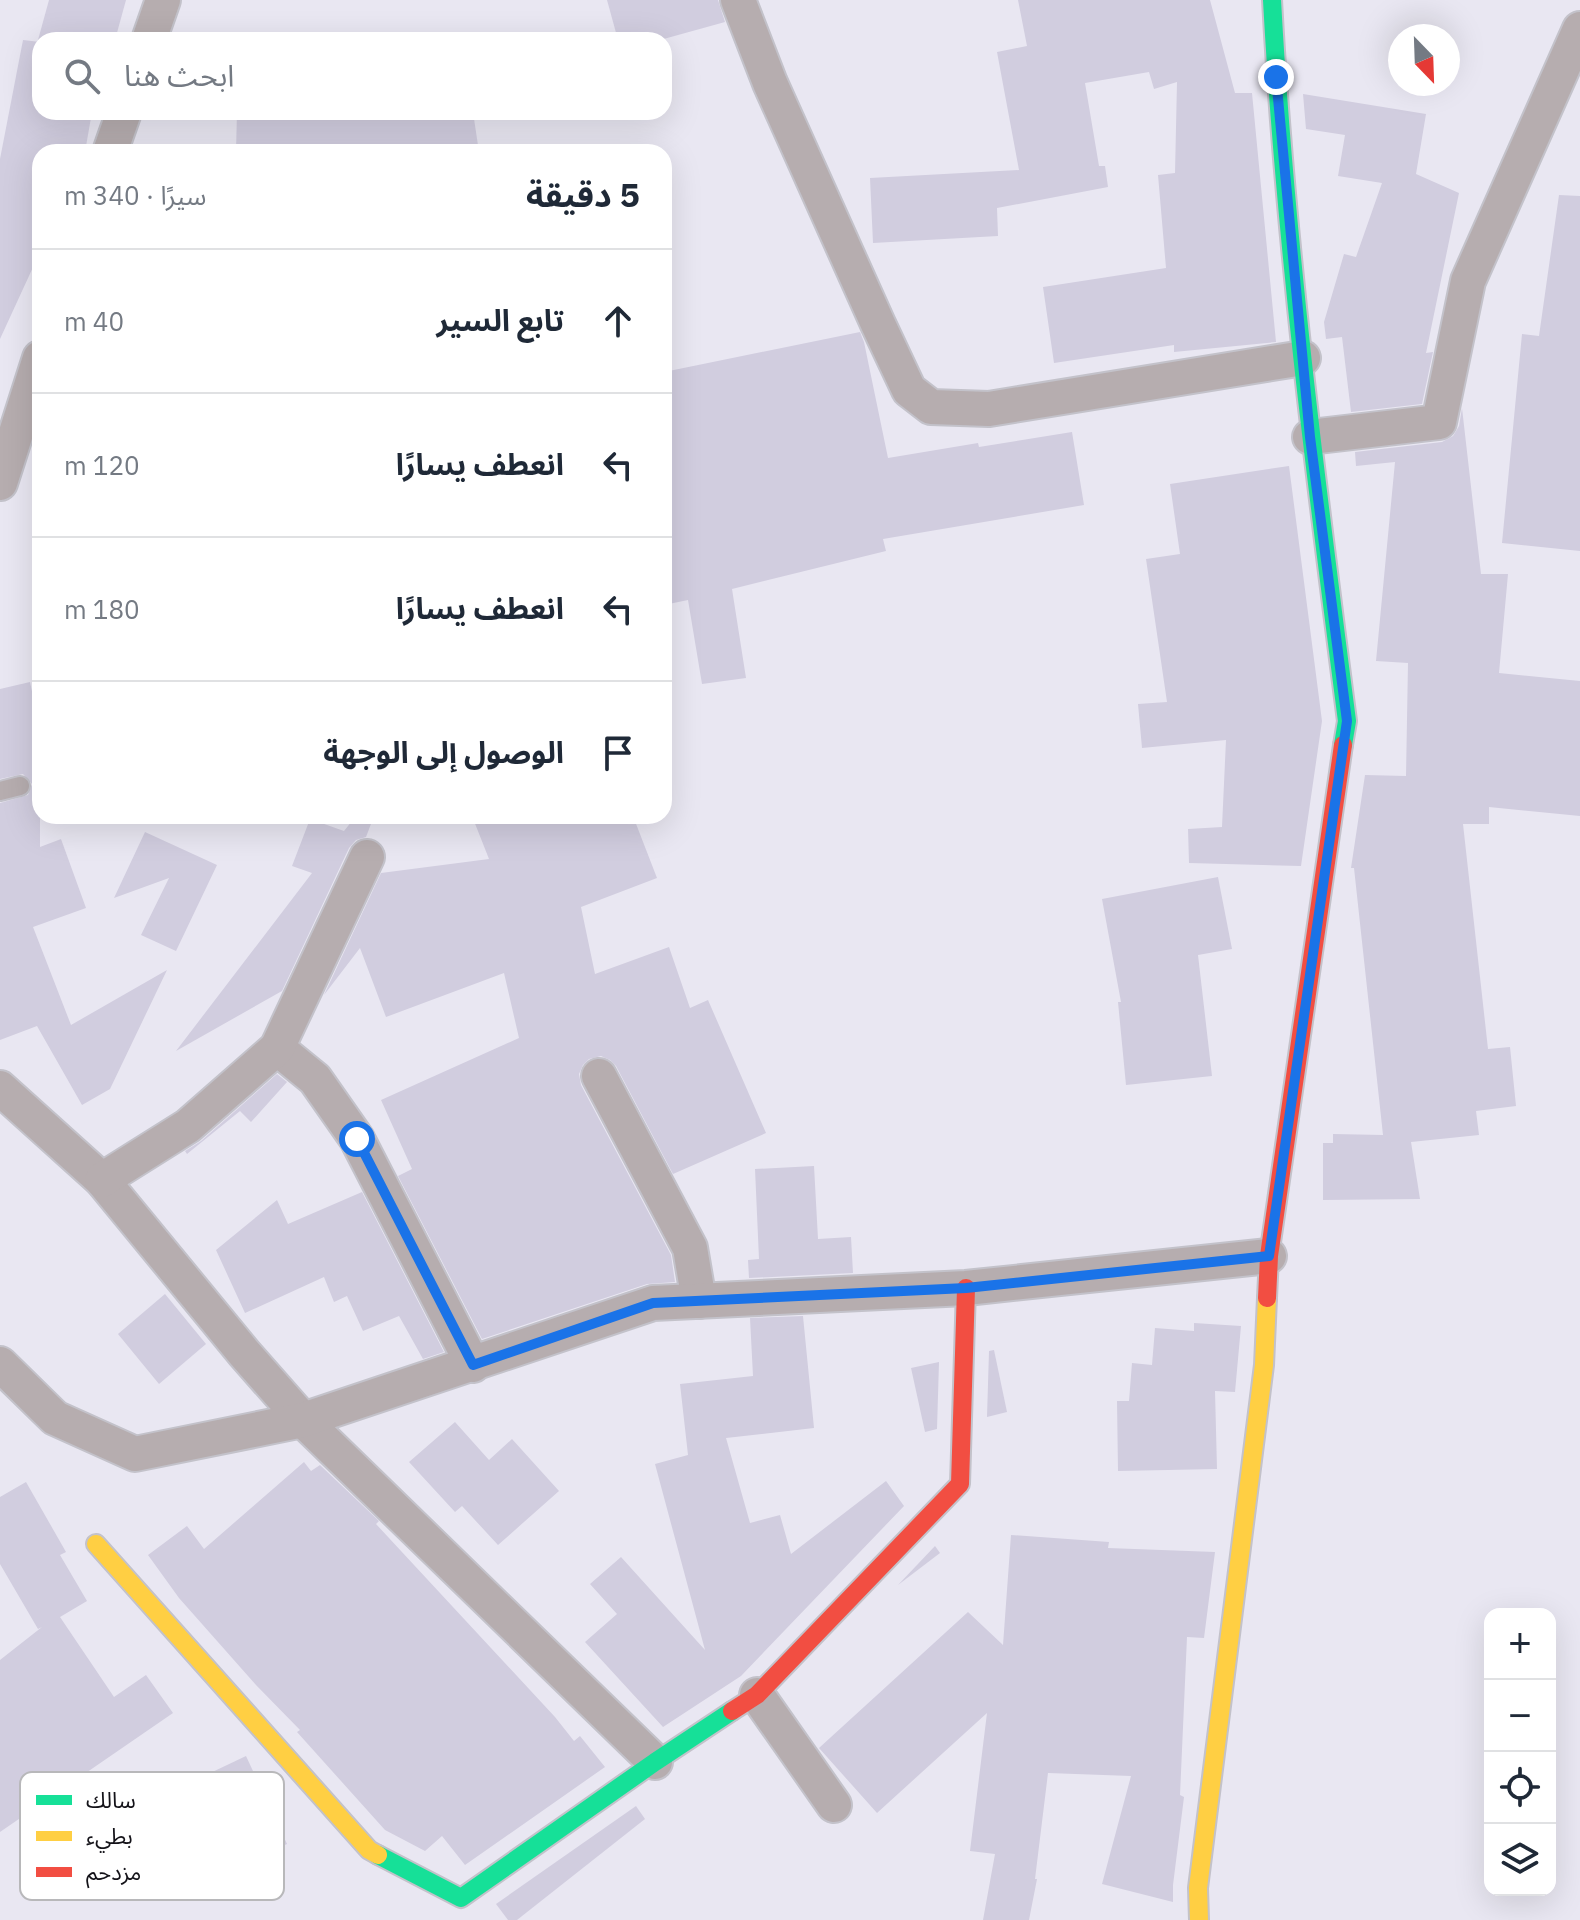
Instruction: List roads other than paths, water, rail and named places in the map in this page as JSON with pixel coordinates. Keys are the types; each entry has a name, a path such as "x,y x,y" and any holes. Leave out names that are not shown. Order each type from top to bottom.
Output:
{"street":[{"path":"152,32 163,0"},
{"path":"738,0 770,83 909,390 931,407 989,409 1303,358"},
{"path":"1199,1920 1198,1888 1264,1365 1269,1256 1347,721 1310,437 1276,77 1272,0"},
{"path":"1310,437 1439,422 1468,281 1580,29"},
{"path":"113,144 121,120"},
{"path":"0,483 28,433 32,408"},
{"path":"102,1180 188,1126 277,1048 367,857"},
{"path":"277,1048 315,1079 357,1139 473,1365"},
{"path":"599,1076 690,1248 699,1301"},
{"path":"0,1088 102,1180 234,1342 303,1420 655,1762"},
{"path":"0,1364 55,1418 135,1454 303,1420 653,1303 966,1288 1269,1256"},
{"path":"96,1544 369,1850 461,1898 655,1762 757,1695 960,1484 966,1288"},
{"path":"757,1695 834,1805"}],"lane":[{"path":"0,791 20,786"}]}
